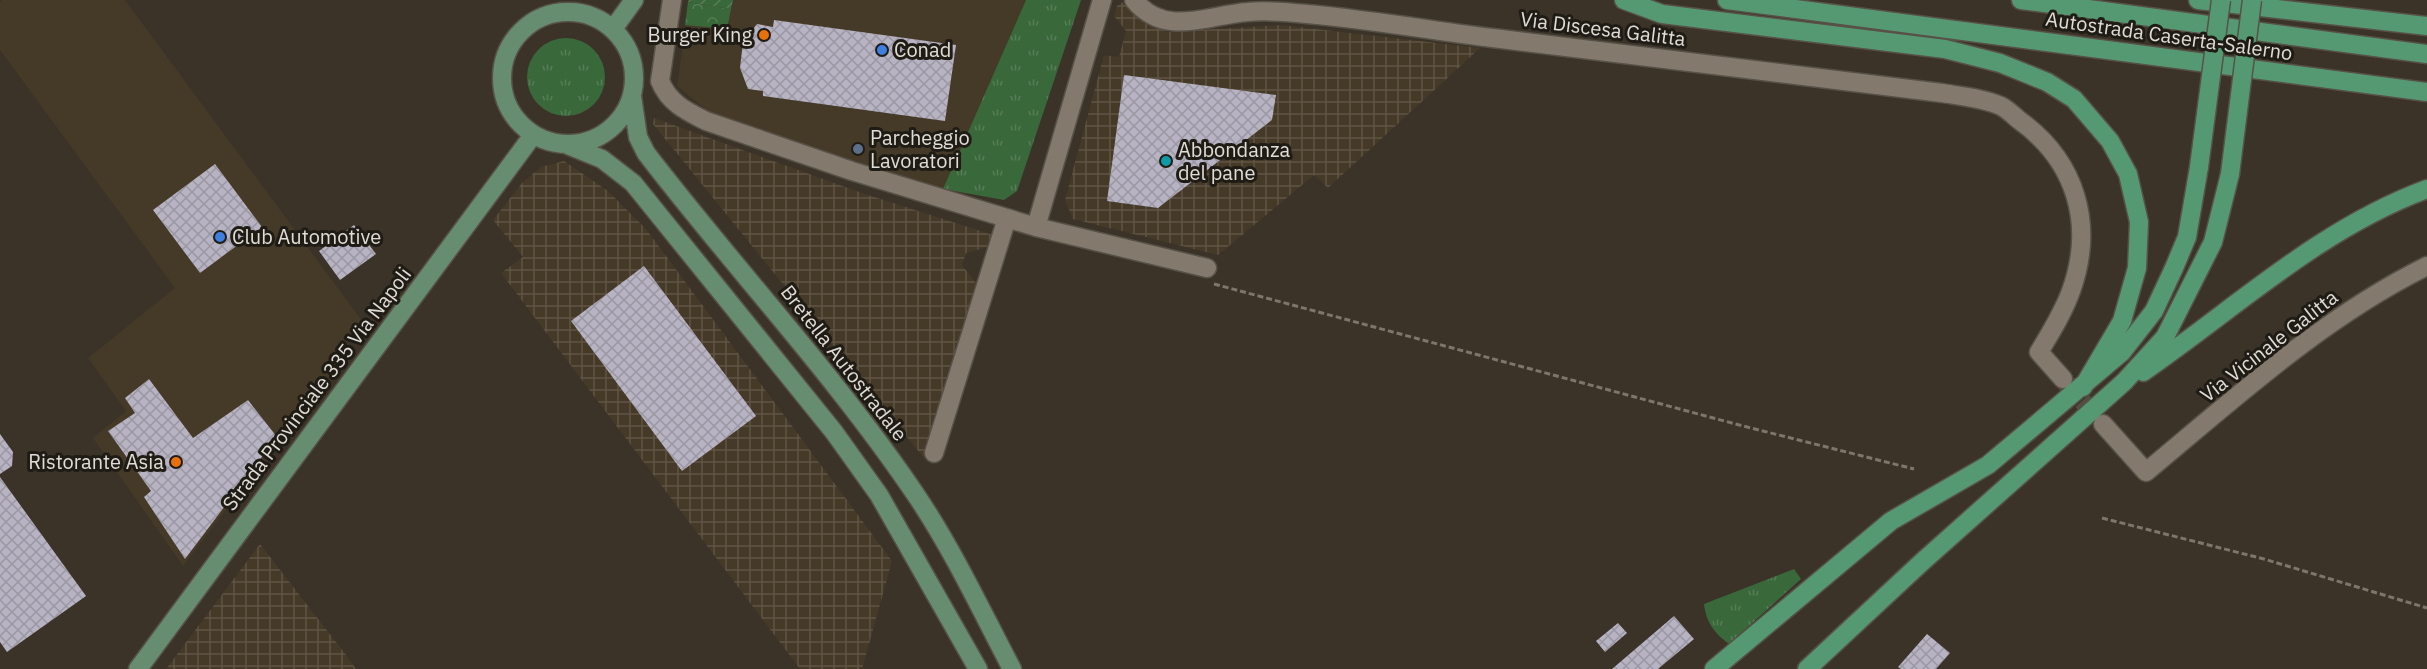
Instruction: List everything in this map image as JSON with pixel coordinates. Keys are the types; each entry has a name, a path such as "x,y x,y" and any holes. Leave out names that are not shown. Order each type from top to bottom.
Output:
{"highway":[{"path":"1624,0 1662,14 1946,49 2000,63 2047,82 2074,99 2110,141 2128,174 2139,222 2138,268 2122,321 2083,387"},
{"name":"Autostrada Caserta-Salerno","path":"1727,0 2427,92"},
{"name":"Autostrada Caserta-Salerno","path":"2021,0 2427,54"},
{"path":"2198,0 2427,26"},
{"path":"1714,669 1891,521 1988,465 2122,352 2154,311 2187,237 2199,167 2221,0"},
{"path":"1807,669 2099,402 2124,382 2165,337 2213,242 2230,174 2252,0"},
{"path":"2099,402 2199,333 2307,251 2357,219 2427,189"}],"main road":[{"path":"613,29 634,0"},
{"path":"554,12 585,13 600,19 613,29 630,53 634,74 632,96 622,116 607,132 587,141 565,144 548,142 533,135 520,125 511,113 502,90 502,67 506,52 514,38 525,26 538,18 554,12"},
{"name":"Bretella Autostradale","path":"632,96 638,137 646,153 843,393 912,491 963,577 1012,669"},
{"name":"Strada Provinciale 335 Via Napoli","path":"138,669 533,135"},
{"path":"565,144 602,159 633,183 834,432 879,495 978,669"}],"street":[{"path":"672,0 660,81 665,92 684,110 706,121 852,171 1036,227 1207,268"},
{"path":"1036,227 1102,0"},
{"name":"Via Discesa Galitta","path":"1134,0 1145,12 1159,20 1181,21 1248,12 1287,12 1358,19 1509,40 1942,93 2001,106 2032,129 2062,162 2073,183 2078,206 2080,236 2072,289 2059,318 2039,352 2063,379"},
{"path":"934,453 1007,218"},
{"name":"Via Vicinale Galitta","path":"2103,424 2146,472 2287,355 2383,289 2427,266"}],"path":[{"path":"1207,268 1204,281 1686,411 1914,469"},
{"path":"2102,518 2264,559 2427,608"}],"shaded area":[{"path":"2,0 125,0 369,330 366,334 357,330 348,342 352,354 320,396 303,396 295,408 300,421 287,439 283,435 183,566 93,438 126,411 88,358 175,288 0,50 0,2"},
{"path":"689,0 1026,0 943,189 753,129 710,113 677,86"},
{"path":"1123,2 1136,17 1168,32 1281,25 1480,48 1328,188 1314,175 1218,255 1073,219 1065,200 1104,55 1119,57 1126,31 1114,16 1117,6"},
{"path":"654,118 862,193 993,235 988,247 966,253 962,265 979,287 924,458 653,124"},
{"path":"564,161 608,191 646,229 892,561 862,669 800,669 501,273 523,257 493,220 522,183 541,167"},
{"path":"260,544 346,655 356,669 166,669"}],"green space":[{"path":"689,0 733,0 731,9 688,2"},
{"path":"1026,0 1081,0 1017,191 1004,200 943,189"},
{"path":"688,2 731,9 727,29 685,25"},
{"path":"558,38 574,38 588,44 599,55 605,69 605,85 599,99 588,110 574,116 558,116 544,110 533,99 527,85 527,69 533,55 544,44"},
{"path":"1794,569 1801,579 1729,644 1719,636 1709,622 1704,604"}],"building":[{"path":"774,20 956,45 945,121 763,96 763,91 748,89 740,68 743,42 757,24 773,27"},
{"name":"Abbondanza del pane","path":"1124,75 1276,95 1272,120 1158,208 1107,201"},
{"path":"215,164 262,227 200,273 153,210"},
{"path":"354,225 376,254 340,280 319,251"},
{"path":"644,266 756,416 682,471 571,321"},
{"path":"149,379 193,438 248,400 277,437 185,559 144,497 151,491 108,431 135,413 125,398"},
{"path":"0,434 13,452 12,466 0,474"},
{"path":"0,477 86,596 7,652 0,642"},
{"path":"1674,616 1694,639 1658,669 1612,669"},
{"path":"1618,623 1627,633 1605,652 1596,641"},
{"path":"1927,634 1950,653 1936,669 1901,669 1898,667"}],"tunnel":[{"path":"2064,381 2102,423"}],"place":[{"name":"Burger King","path":"764,35"},
{"name":"Conad","path":"882,50"},
{"name":"Parcheggio Lavoratori","path":"858,149"},
{"name":"Abbondanza del pane","path":"1166,161"},
{"name":"Club Automotive","path":"220,237"},
{"name":"Ristorante Asia","path":"176,462"}]}
